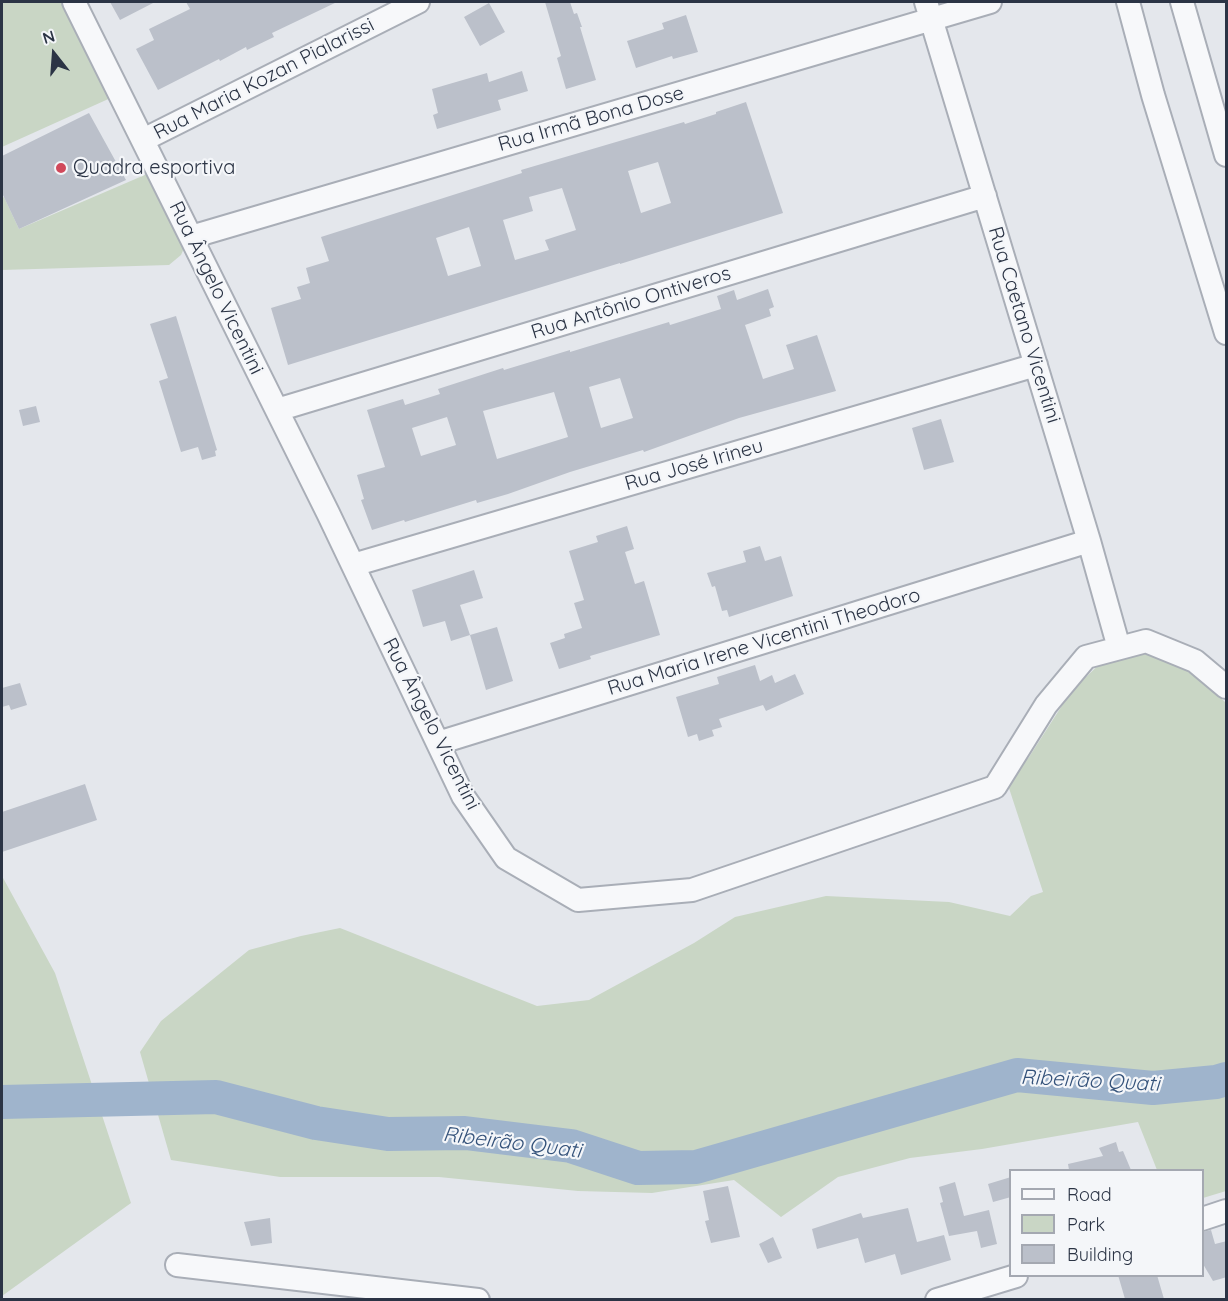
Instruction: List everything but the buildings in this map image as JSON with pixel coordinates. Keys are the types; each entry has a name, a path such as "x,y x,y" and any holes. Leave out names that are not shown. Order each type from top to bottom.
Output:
{"street":[{"name":"Rua Ângelo Vicentini","path":"74,2 353,565 463,796 506,858 578,900 692,890 995,787 1046,705 1086,657 1146,640 1195,661 1227,687"},
{"name":"Rua Maria Kozan Pialarissi","path":"143,140 418,2"},
{"name":"Rua Irmã Bona Dose","path":"191,237 929,10 990,2"},
{"path":"1128,2 1153,95 1227,333"},
{"path":"1182,2 1227,155"},
{"name":"Rua Caetano Vicentini","path":"929,10 1119,648"},
{"name":"Rua Antônio Ontiveros","path":"277,410 985,196"},
{"name":"Rua José Irineu","path":"353,565 1036,365"},
{"name":"Rua Maria Irene Vicentini Theodoro","path":"438,743 1089,541"},
{"path":"1204,1219 1227,1211"},
{"path":"177,1265 318,1290 464,1299"},
{"path":"937,1299 1009,1277"}],"green space":[{"path":"2,2 67,2 115,96 2,147"},
{"path":"154,171 188,239 181,255 169,265 2,270 2,198 4,197 19,229"},
{"path":"1137,654 1166,655 1226,703 1226,1191 1204,1198 1204,1169 1157,1169 1138,1122 982,1149 910,1158 838,1177 781,1217 734,1180 652,1193 578,1191 439,1177 280,1177 171,1160 140,1052 161,1021 249,950 340,928 537,1006 589,1000 694,943 735,917 826,896 949,902 1010,916 1031,896 1043,892 1007,782 1029,757 1072,690 1103,661"},
{"path":"2,876 55,973 131,1203 2,1296"}],"waterway":[{"name":"Ribeirão Quati","path":"2,1102 216,1097 316,1123 388,1134 465,1133 571,1146 638,1168 696,1167 1017,1075 1153,1088 1226,1079"}],"place":[{"name":"Quadra esportiva","path":"61,168"}]}
